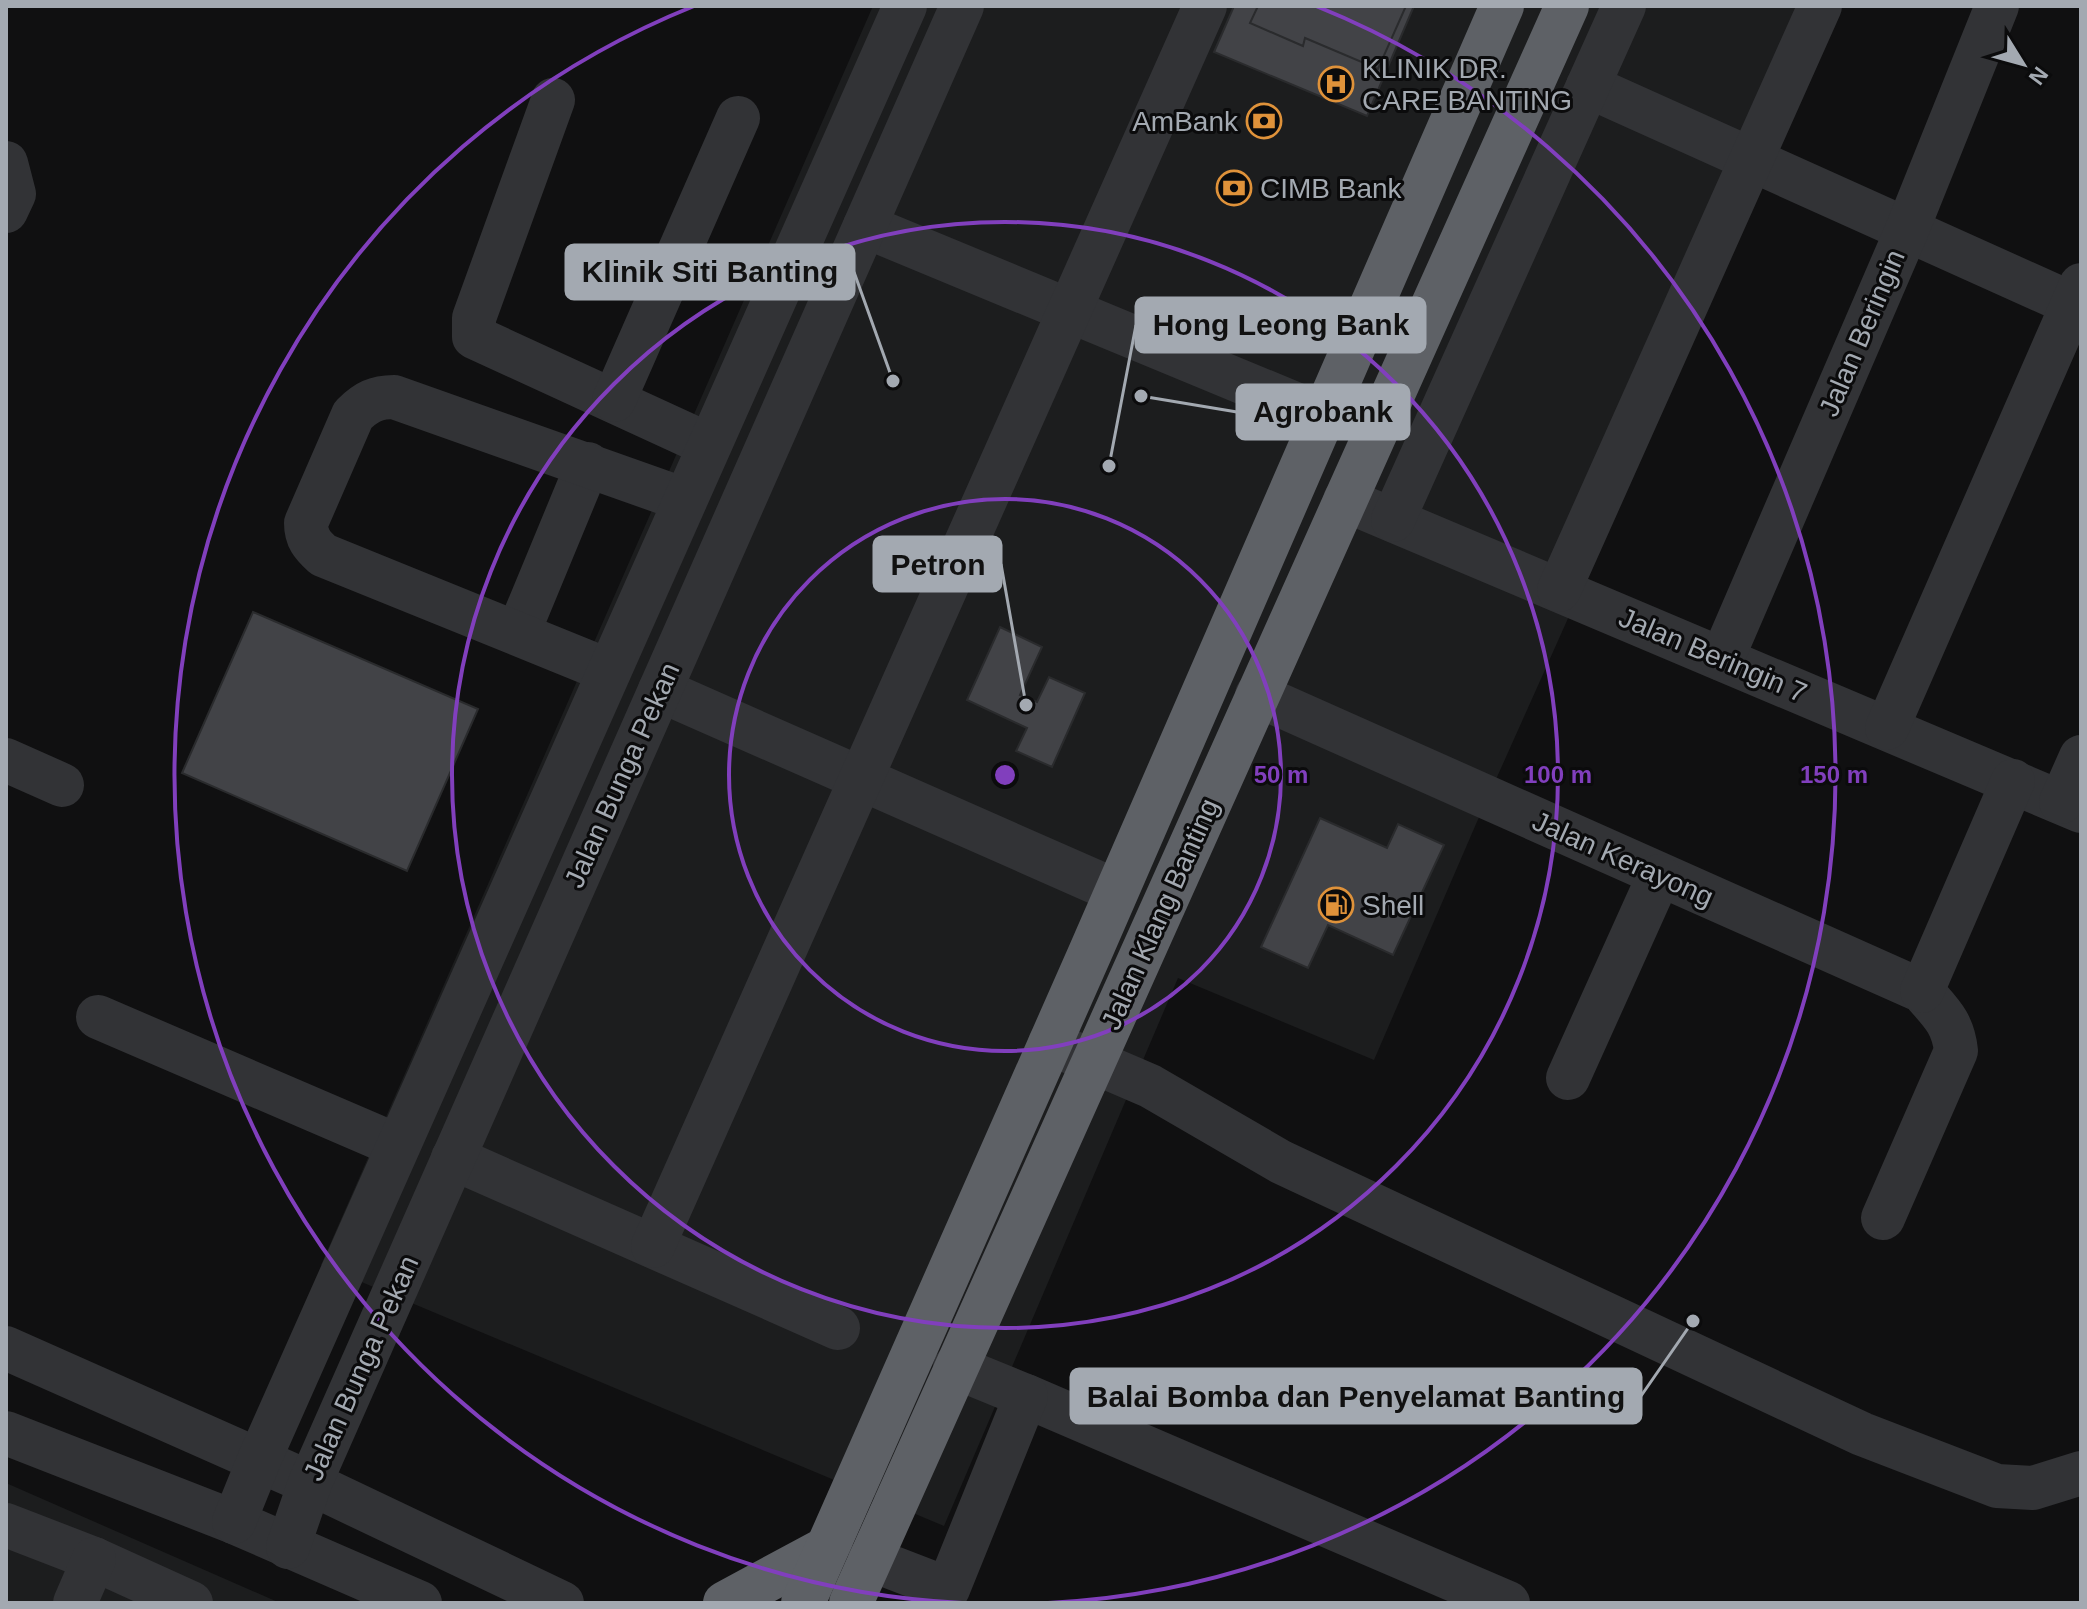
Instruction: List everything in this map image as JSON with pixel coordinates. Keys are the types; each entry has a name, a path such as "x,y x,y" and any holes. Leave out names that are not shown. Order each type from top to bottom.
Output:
{"highway":[{"name":"Jalan Klang Banting","path":"803,1603 1502,6"},
{"name":"Jalan Klang Banting","path":"865,1585 955,1367 1567,6"},
{"path":"725,1603 827,1548"}],"street":[{"name":"Jalan Bunga Pekan","path":"234,1522 905,6"},
{"name":"Jalan Bunga Pekan","path":"288,1547 310,1483 962,6"},
{"path":"653,1246 1205,6"},
{"path":"1393,520 1624,6"},
{"path":"1559,590 1820,6"},
{"name":"Jalan Beringin","path":"1722,659 1907,230 1997,6"},
{"path":"1588,86 1907,230 2078,299 1887,728"},
{"path":"553,100 474,318 474,337 709,445"},
{"path":"614,400 738,118"},
{"path":"6,163 14,194 6,211"},
{"path":"865,226 1324,416"},
{"path":"609,671 323,555 306,535 306,523 353,415 365,403 380,397 394,397 685,500"},
{"path":"518,633 588,464"},
{"name":"Jalan Beringin 7","path":"1345,500 2071,806"},
{"path":"660,690 1116,891"},
{"name":"Jalan Kerayong","path":"1257,695 1930,1001"},
{"path":"2071,806 2081,757"},
{"path":"6,760 62,785"},
{"path":"1883,1218 1956,1051 1954,1032 1930,1001 2013,781"},
{"path":"1568,1078 1659,876"},
{"path":"98,1017 398,1146"},
{"path":"1050,1043 1150,1086 1281,1162 1862,1434 1997,1486 2033,1488 2081,1473"},
{"path":"453,1158 838,1328"},
{"path":"6,1348 310,1483 562,1603"},
{"path":"955,1367 1508,1603"},
{"path":"865,1585 964,1596 1026,1396"},
{"path":"6,1433 234,1522 420,1603"},
{"path":"6,1525 94,1559 191,1603"},
{"path":"75,1603 94,1559"}],"shaded area":[{"path":"873,6 1842,6 1476,824 1374,1060 1178,978 944,1526 321,1265"},
{"path":"6,1483 280,1603 6,1603"}],"building":[{"name":"KLINIK DR. CARE BANTING","path":"1234,6 1414,6 1367,116 1214,52"},
{"path":"1258,6 1406,6 1378,69 1305,38 1303,46 1250,23"},
{"path":"253,612 478,709 407,871 182,773"},
{"path":"1000,627 1042,647 1020,695 1037,702 1049,677 1085,693 1052,767 1016,751 1027,728 967,700"},
{"path":"1320,818 1387,848 1398,824 1444,845 1393,955 1328,925 1308,968 1261,947"}],"place":[{"name":"KLINIK DR. CARE BANTING","path":"1336,84"},
{"name":"AmBank","path":"1264,121"},
{"name":"CIMB Bank","path":"1234,188"},
{"name":"Klinik Siti Banting","path":"893,381"},
{"name":"Agrobank","path":"1141,396"},
{"name":"Hong Leong Bank","path":"1109,466"},
{"name":"Petron","path":"1026,705"},
{"name":"Shell","path":"1336,905"},
{"name":"Balai Bomba dan Penyelamat Banting","path":"1693,1321"}]}
